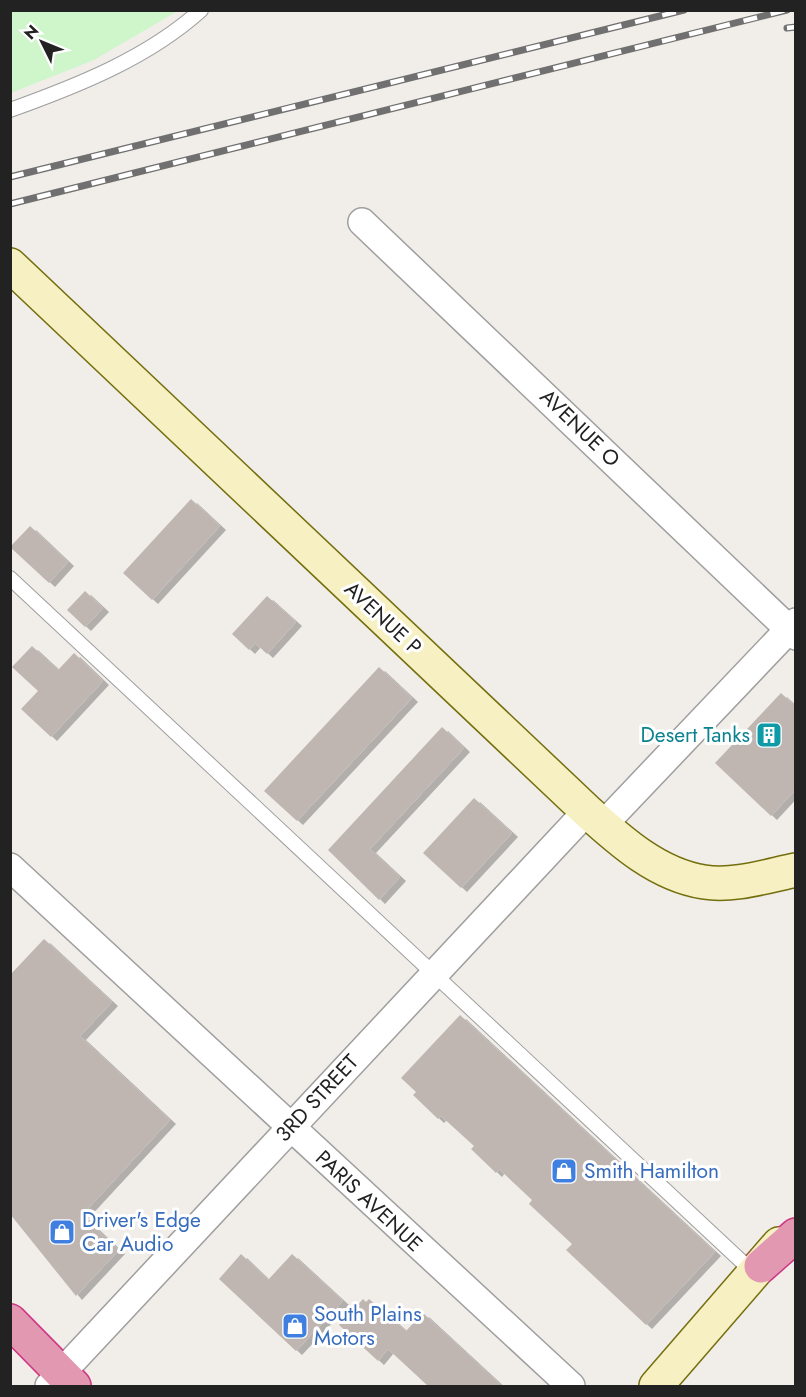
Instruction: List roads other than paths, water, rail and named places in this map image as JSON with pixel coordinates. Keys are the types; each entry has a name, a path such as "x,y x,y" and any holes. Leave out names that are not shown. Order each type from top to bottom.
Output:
{"highway":[{"path":"758,1269 795,1235"},
{"path":"10,1322 61,1382"}],"street":[{"name":"AVENUE O","path":"362,222 793,629"},
{"name":"AVENUE P","path":"10,265 595,818 634,851 664,869 705,883 747,881 795,870"},
{"name":"3RD STREET","path":"61,1382 290,1128 435,973 793,629"},
{"name":"PARIS AVENUE","path":"10,867 571,1386"},
{"path":"656,1386 795,1224"}],"lane":[{"path":"10,111 106,71 159,40 201,10"},
{"path":"10,578 758,1269"}],"railway":[{"path":"10,177 684,10"},
{"path":"10,204 787,10"},
{"path":"787,28 796,27"}],"place":[{"name":"Desert Tanks","path":"769,735"},
{"name":"Smith Hamilton","path":"564,1171"},
{"name":"Driver's Edge Car Audio","path":"62,1232"},
{"name":"South Plains Motors","path":"295,1326"}]}
